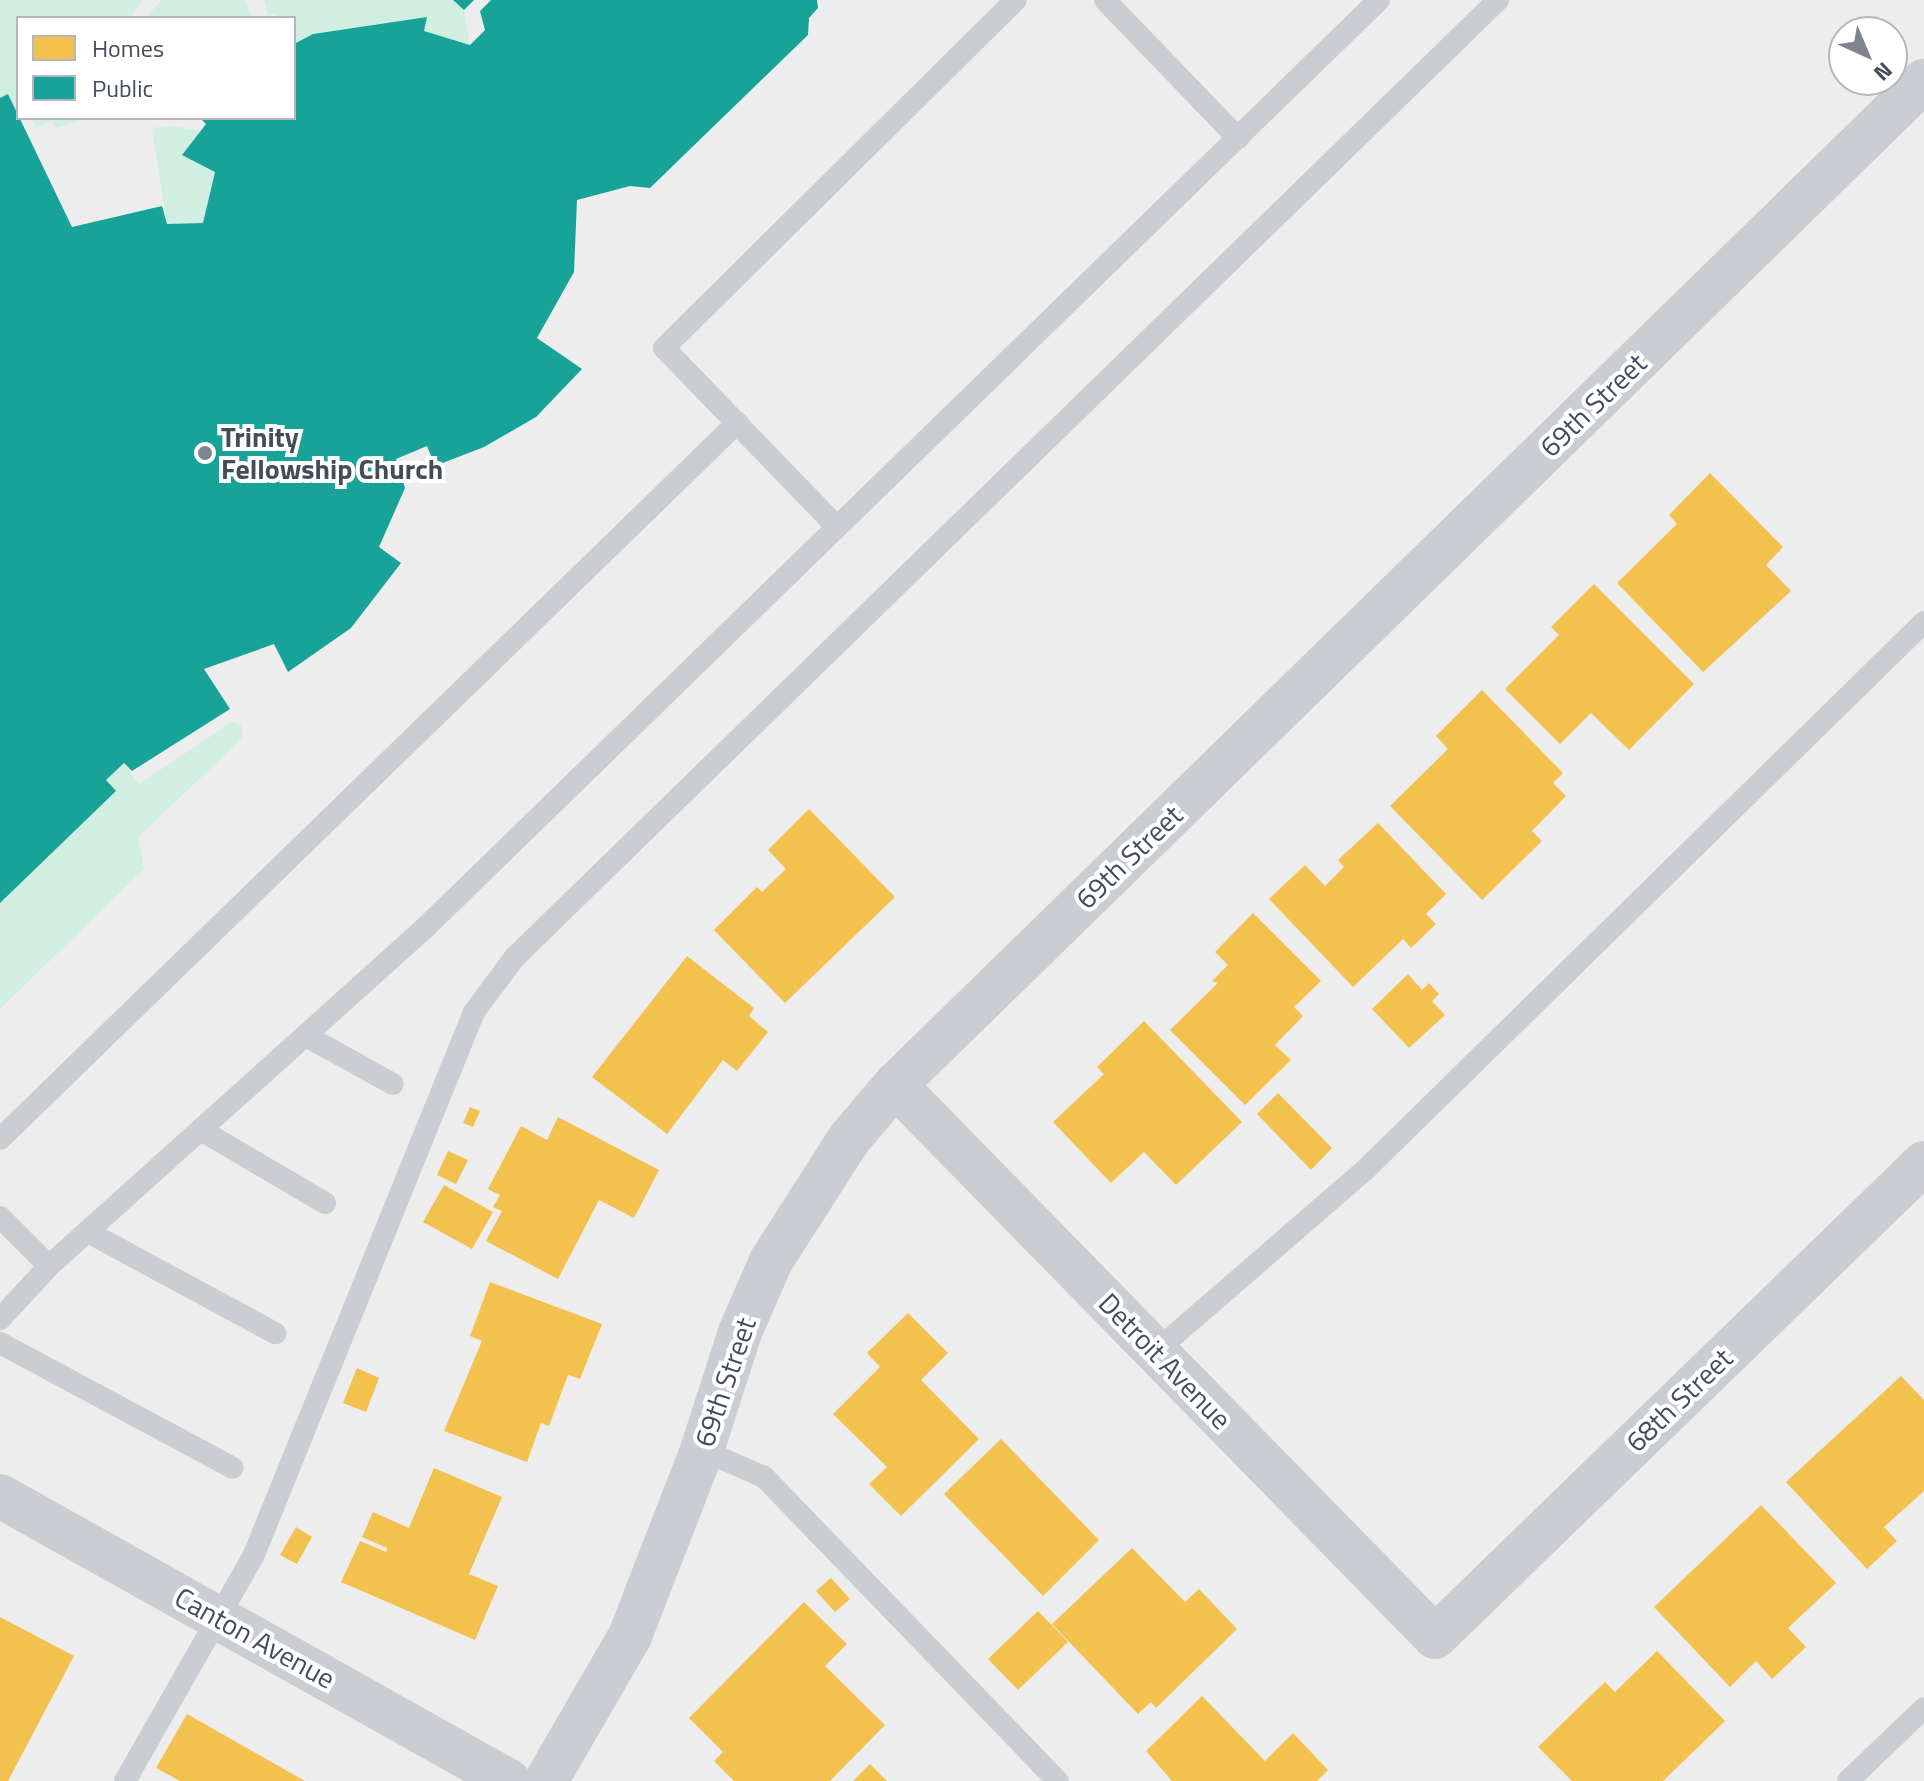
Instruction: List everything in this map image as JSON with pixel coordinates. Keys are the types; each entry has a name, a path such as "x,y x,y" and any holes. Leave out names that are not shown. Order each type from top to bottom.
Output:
{"street":[{"name":"69th Street","path":"546,1781 630,1636 702,1450 740,1332 771,1261 825,1172 895,1085 1924,81"},
{"name":"Detroit Avenue","path":"895,1085 1435,1637"},
{"name":"68th Street","path":"1435,1637 1924,1163"},
{"name":"Canton Avenue","path":"0,1496 509,1781"}],"lane":[{"path":"837,527 664,348 1016,0"},
{"path":"1105,0 1238,138"},
{"path":"0,1319 49,1266 427,926 1379,0"},
{"path":"125,1781 216,1616 253,1557 474,1012 515,957 1498,0"},
{"path":"0,1139 737,423"},
{"path":"1156,1351 1365,1170 1924,622"},
{"path":"306,1036 393,1084"},
{"path":"201,1130 325,1203"},
{"path":"0,1217 49,1266"},
{"path":"88,1232 275,1333"},
{"path":"0,1343 233,1468"},
{"path":"702,1450 764,1477 1058,1781"},
{"path":"1848,1781 1924,1708"}],"green space":[{"path":"0,0 142,0 131,16 16,16 16,111 8,94 0,98"},
{"path":"161,0 246,0 251,16 148,16"},
{"path":"264,0 453,0 464,10 470,45 424,31 426,17 313,34 296,43 296,16 276,16 275,13 268,16"},
{"path":"32,120 83,120 57,128 51,121 36,128"},
{"path":"172,126 201,131 182,154 215,172 203,223 167,224 152,128"},
{"path":"232,722 241,725 243,738 138,837 144,869 0,1009 0,903 116,791 106,780 124,763 139,784"}],"building: Homes":[{"path":"1710,473 1783,547 1766,565 1791,591 1703,672 1617,583 1677,524 1669,515"},
{"path":"1594,584 1694,684 1629,750 1591,713 1560,744 1505,689 1559,635 1551,627"},
{"path":"1482,690 1563,773 1553,783 1566,796 1532,831 1542,841 1482,900 1390,806 1448,749 1436,736"},
{"path":"809,809 895,897 785,1003 714,930 757,887 762,892 786,869 768,850"},
{"path":"1378,823 1446,894 1426,914 1436,924 1411,948 1403,939 1353,987 1269,899 1305,865 1325,886 1344,867 1338,860"},
{"path":"1253,913 1321,981 1294,1007 1303,1016 1275,1045 1291,1060 1245,1105 1170,1030 1218,983 1212,981 1228,965 1215,952"},
{"path":"687,956 754,1008 749,1016 768,1032 737,1071 723,1060 667,1134 592,1077"},
{"path":"1408,974 1422,990 1429,983 1439,994 1432,1001 1445,1015 1409,1048 1372,1009"},
{"path":"1144,1021 1242,1122 1176,1185 1144,1152 1111,1183 1053,1122 1104,1074 1097,1067"},
{"path":"1278,1093 1332,1148 1311,1170 1257,1114"},
{"path":"470,1107 480,1111 473,1127 463,1123"},
{"path":"558,1117 659,1170 634,1218 599,1200 558,1279 486,1241 502,1211 493,1207 500,1195 488,1189 521,1126 547,1140"},
{"path":"448,1151 468,1160 456,1184 437,1175"},
{"path":"444,1185 493,1212 472,1249 423,1222"},
{"path":"490,1282 602,1324 580,1379 568,1375 549,1426 541,1423 527,1462 444,1431 482,1341 470,1336"},
{"path":"908,1313 948,1353 921,1380 979,1439 901,1516 869,1484 887,1467 833,1414 880,1367 867,1353"},
{"path":"357,1368 379,1378 366,1412 343,1403"},
{"path":"1901,1376 1924,1400 1924,1491 1884,1527 1897,1541 1867,1569 1786,1482"},
{"path":"1001,1439 1099,1540 1043,1596 944,1494"},
{"path":"434,1468 502,1497 469,1574 498,1586 475,1640 341,1582 360,1541 386,1552 387,1548 362,1537 373,1512 409,1528"},
{"path":"1761,1505 1836,1583 1788,1628 1806,1647 1772,1679 1756,1661 1730,1687 1654,1607"},
{"path":"296,1527 312,1537 297,1564 280,1555"},
{"path":"1132,1548 1185,1602 1199,1589 1237,1629 1156,1708 1151,1702 1138,1714 1052,1624"},
{"path":"831,1578 850,1599 835,1612 816,1591"},
{"path":"804,1602 847,1644 825,1666 885,1725 830,1781 734,1781 714,1761 723,1752 689,1718"},
{"path":"1038,1611 1068,1642 1018,1690 988,1659"},
{"path":"0,1617 74,1656 8,1781 0,1781"},
{"path":"1657,1651 1725,1721 1663,1781 1572,1781 1538,1747 1605,1682 1615,1692"},
{"path":"1202,1696 1265,1761 1293,1733 1328,1770 1317,1781 1172,1781 1146,1751"},
{"path":"187,1714 305,1781 180,1781 156,1768"},
{"path":"870,1764 887,1781 853,1781"}],"building: Public":[{"path":"453,0 474,0 464,10"},
{"name":"Trinity Fellowship Church","path":"491,0 817,0 818,8 809,18 808,35 650,188 630,186 577,200 574,272 537,338 582,369 536,417 484,447 435,466 427,446 396,459 405,488 379,547 401,563 351,628 288,672 274,644 204,669 230,709 132,771 124,763 106,780 116,791 0,903 0,98 8,94 16,111 16,120 21,120 72,227 162,206 167,224 203,223 215,172 182,155 206,124 202,120 296,120 296,43 313,34 427,17 424,31 470,45 485,30 480,11"}],"place":[{"name":"Trinity Fellowship Church","path":"205,453"}]}
